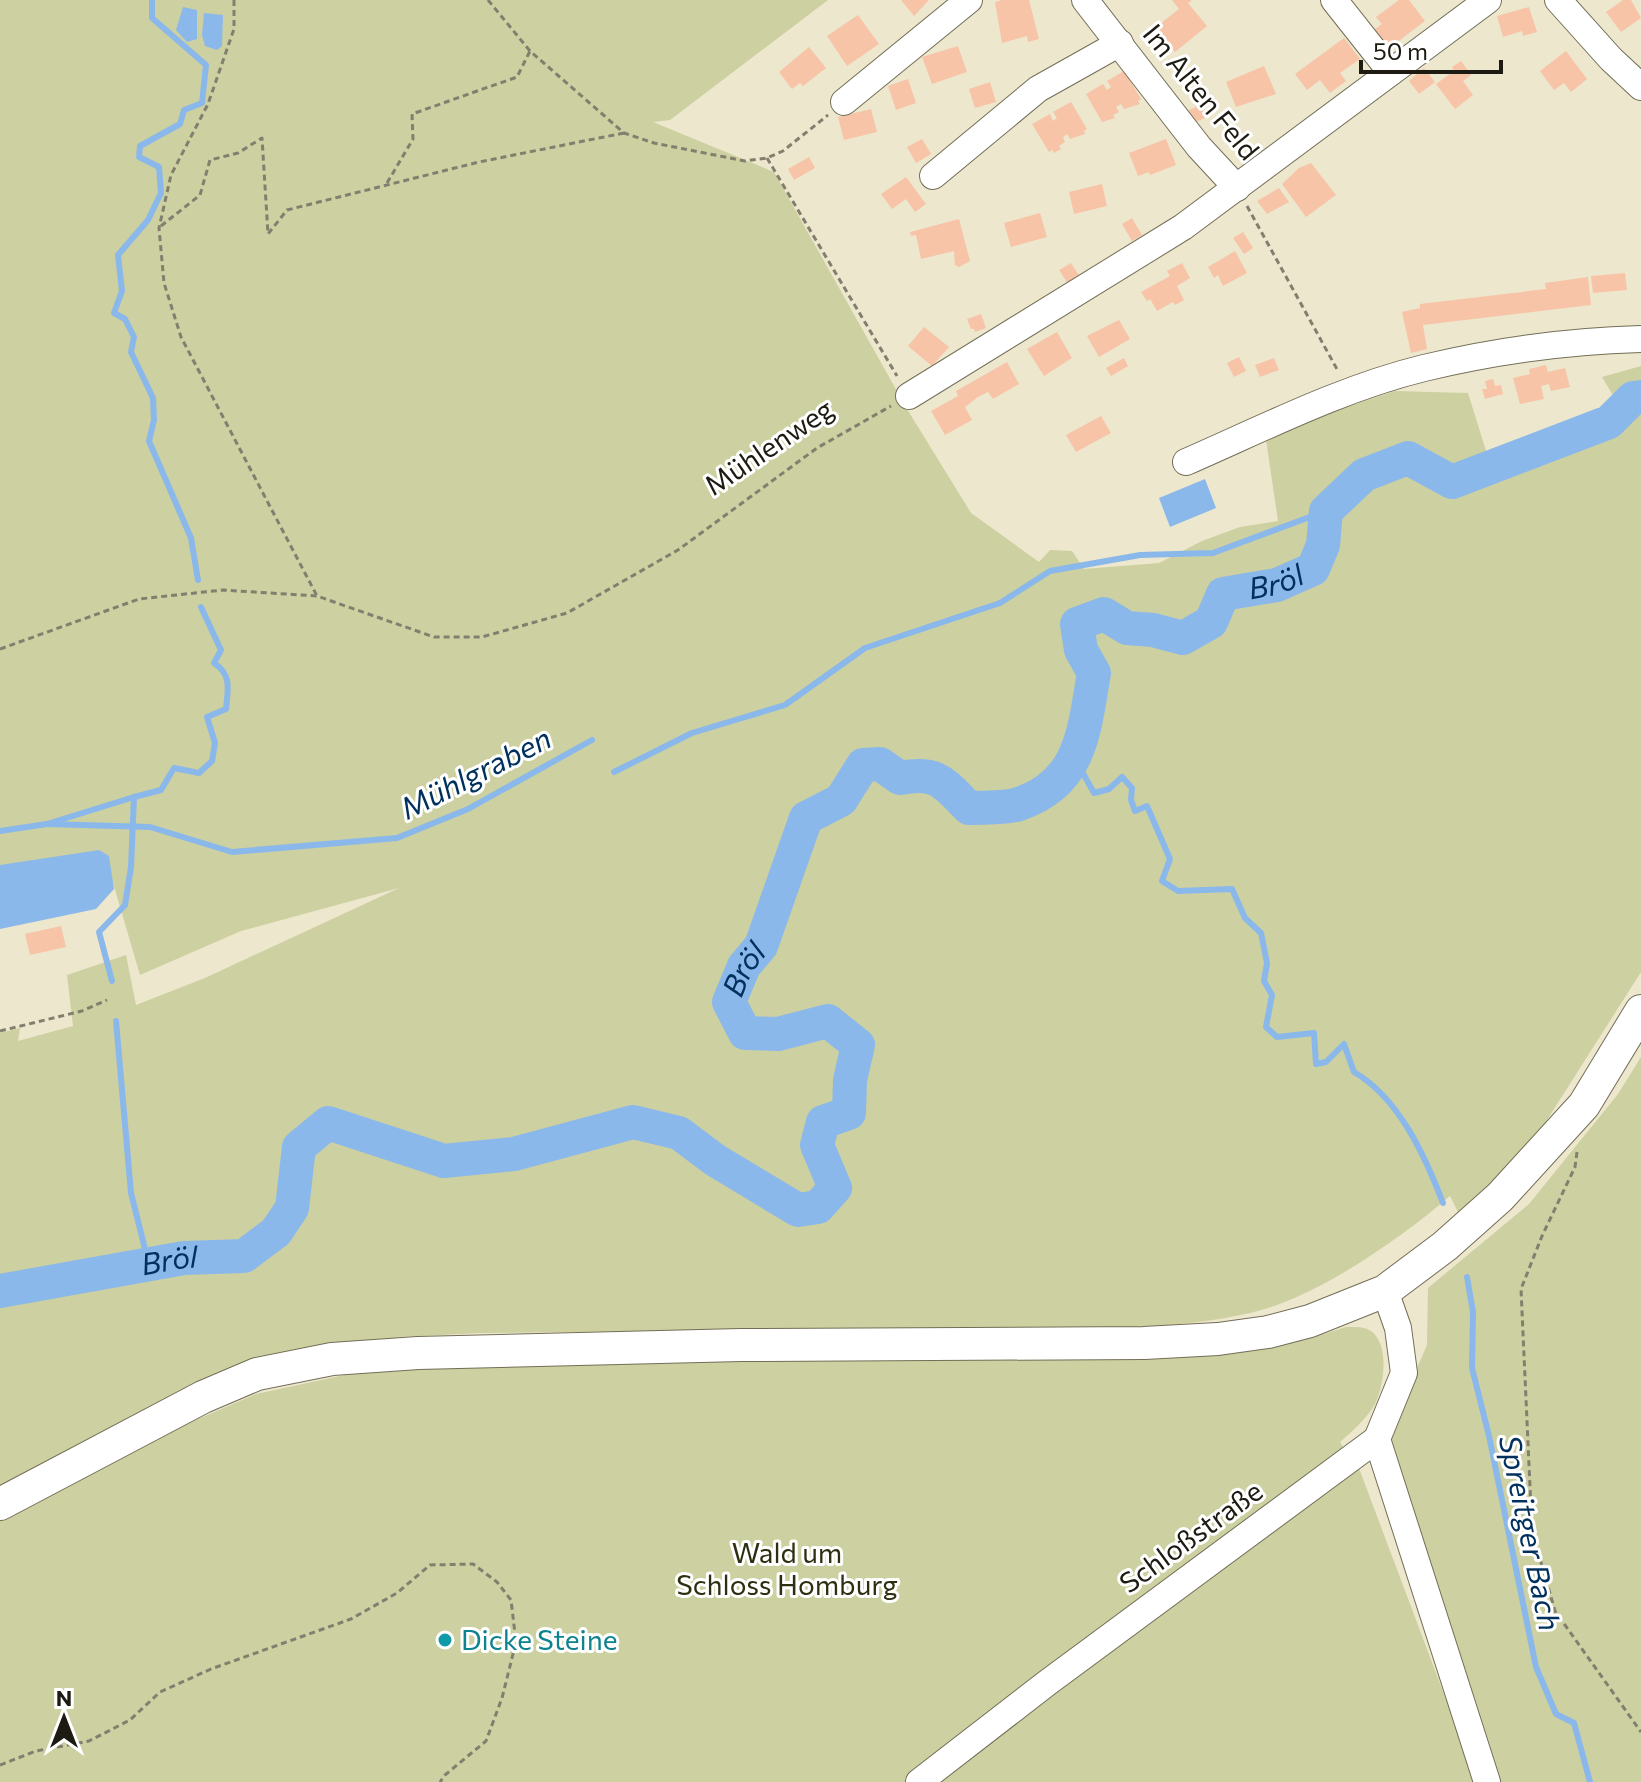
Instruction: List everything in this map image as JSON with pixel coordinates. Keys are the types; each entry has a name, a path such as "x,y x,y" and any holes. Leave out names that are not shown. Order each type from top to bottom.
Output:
{"main road":[{"path":"0,1504 203,1397 257,1374 332,1359 535,1349 1144,1343 1218,1339 1268,1332 1310,1321 1385,1291 1445,1246 1500,1197 1584,1105 1641,1011"}],"street":[{"path":"844,102 969,0"},
{"name":"Im Alten Feld","path":"1085,0 1199,147 1237,188"},
{"path":"1334,0 1391,72"},
{"path":"909,396 1183,227 1488,0"},
{"path":"1558,0 1641,87"},
{"path":"933,176 1038,89 1120,43"},
{"path":"1186,462 1350,392 1423,368 1593,340 1641,339"},
{"path":"1385,1291 1398,1328 1404,1373 1377,1439 1487,1782"},
{"name":"Schloßstraße","path":"919,1782 1047,1683 1377,1439"}],"path":[{"path":"234,0 234,29 208,104 171,175 159,228 164,283 181,337 317,596"},
{"path":"488,0 530,51 624,133 654,143 745,161 767,158 783,151 844,102"},
{"path":"387,184 413,139 412,114 517,77 530,51"},
{"path":"159,228 200,195 210,160 238,153 262,138 268,234 287,210 387,184 624,133"},
{"path":"767,158 909,396"},
{"path":"1237,188 1350,392"},
{"name":"Mühlenweg","path":"0,649 139,599 223,590 317,596 434,637 482,637 567,613 678,550 817,448 909,396"},
{"path":"0,1031 82,1011 107,1000"},
{"path":"1577,1151 1575,1167 1521,1289 1532,1531 1555,1611 1641,1732"},
{"path":"0,1765 36,1751 89,1741 130,1720 160,1692 211,1669 351,1619 397,1593 430,1565 473,1564 497,1582 511,1600 516,1642 502,1698 486,1741 440,1782"}],"green space":[{"path":"0,0 828,0 670,120 653,122 774,172 907,409 971,513 1039,562 1050,550 1072,551 1084,569 1159,563 1202,541 1240,527 1278,521 1265,433 1395,391 1468,393 1487,454 1547,440 1617,402 1602,377 1641,366 1641,972 1533,1142 1460,1216 1450,1196 1412,1227 1344,1272 1299,1296 1244,1314 1207,1321 1129,1327 481,1333 398,1337 412,1343 331,1353 0,1490 0,1033 20,1028 18,1041 73,1026 67,975 126,955 136,1005 205,978 399,888 241,931 140,975 106,859 0,867"},
{"path":"1641,1057 1641,1782 1498,1782 1389,1432 1427,1345 1428,1288 1529,1204 1618,1094"},
{"name":"Wald um Schloss Homburg","path":"1346,1327 1362,1328 1377,1337 1384,1366 1375,1404 1364,1420 1340,1442 1354,1465 1357,1463 1477,1782 0,1782 0,1520 145,1442 256,1394 363,1371 429,1363 1226,1353 1311,1338"}],"water":[{"path":"183,7 197,10 197,39 187,42 176,30"},
{"path":"204,13 223,15 222,46 217,50 205,46 202,35"},
{"path":"1205,479 1216,508 1170,527 1159,498"},
{"path":"99,850 109,856 114,889 96,909 0,929 0,865"}],"building":[{"path":"901,0 929,0 914,16"},
{"path":"1029,0 1039,39 1028,42 1027,36 1002,43 995,2"},
{"path":"1172,0 1192,0 1188,3 1207,26 1175,52 1155,28 1179,9"},
{"path":"1399,0 1409,0 1425,21 1383,53 1368,34 1382,24 1376,17"},
{"path":"1623,0 1631,0 1641,18 1621,32 1606,12"},
{"path":"1529,7 1537,32 1523,36 1522,31 1503,37 1497,16"},
{"path":"858,15 879,44 847,66 827,36"},
{"path":"1344,38 1360,59 1340,73 1346,81 1330,93 1320,80 1307,90 1295,74"},
{"path":"958,46 967,72 932,84 922,57"},
{"path":"809,47 826,68 803,86 800,83 792,89 779,72"},
{"path":"1566,51 1587,79 1571,92 1564,83 1554,90 1540,71"},
{"path":"1461,61 1471,75 1463,81 1473,95 1455,109 1436,84 1454,71 1452,67"},
{"path":"1264,66 1276,94 1236,107 1226,82"},
{"path":"1424,68 1435,82 1419,94 1409,81"},
{"path":"1124,71 1141,99 1138,101 1140,104 1124,109 1121,104 1116,107 1119,112 1113,115 1115,118 1102,122 1086,94 1103,84 1107,90 1111,87 1107,81"},
{"path":"908,79 916,103 896,110 888,86"},
{"path":"990,82 996,102 975,108 969,89"},
{"path":"1071,102 1087,129 1085,134 1070,139 1067,134 1063,137 1065,142 1059,146 1061,149 1049,152 1032,124 1050,114 1053,121 1057,118 1053,112"},
{"path":"1204,103 1210,116 1193,123 1187,111"},
{"path":"871,109 877,132 844,140 838,117"},
{"path":"922,139 931,154 916,163 907,147"},
{"path":"1166,139 1176,165 1138,176 1129,153"},
{"path":"809,157 815,168 794,180 788,169"},
{"path":"1311,163 1336,195 1306,217 1282,184 1299,168"},
{"path":"906,177 926,204 915,212 906,199 892,209 881,194"},
{"path":"1102,184 1107,206 1074,214 1069,192"},
{"path":"1279,188 1289,202 1267,214 1257,201"},
{"path":"1040,213 1047,237 1011,247 1004,223"},
{"path":"1132,218 1142,235 1132,241 1122,224"},
{"path":"959,219 970,261 959,267 955,265 954,251 921,259 916,235 911,236 910,232"},
{"path":"1243,232 1253,248 1244,254 1233,238"},
{"path":"1235,251 1247,273 1223,286 1218,275 1214,278 1208,267"},
{"path":"1071,263 1080,277 1068,284 1059,270"},
{"path":"1182,263 1190,278 1177,286 1184,300 1157,311 1141,292 1170,276 1167,271"},
{"path":"1625,273 1627,290 1593,293 1591,276"},
{"path":"1588,277 1591,305 1423,325 1427,349 1411,353 1402,312 1420,308 1420,304 1546,289 1545,283"},
{"path":"981,314 986,328 975,332 967,319"},
{"path":"1119,320 1130,339 1099,357 1087,336"},
{"path":"924,327 949,347 932,366 908,346"},
{"path":"1057,332 1072,358 1044,376 1027,349"},
{"path":"1239,357 1246,371 1234,377 1227,363"},
{"path":"1124,358 1128,366 1111,376 1106,368"},
{"path":"1274,358 1279,370 1260,377 1255,365"},
{"path":"1007,362 1019,384 993,399 988,392 978,397 965,407 972,420 945,435 931,411 958,396 956,391"},
{"path":"1546,365 1548,372 1565,368 1570,387 1551,391 1549,384 1541,386 1544,399 1520,404 1513,378 1530,374 1529,369"},
{"path":"1493,379 1495,386 1501,385 1503,394 1485,399 1482,389 1487,389 1485,381"},
{"path":"1101,416 1111,433 1076,452 1066,435"},
{"path":"61,926 66,947 30,955 25,934"}],"waterway":[{"path":"152,0 152,18 206,65 202,103 184,110 180,124 140,146 139,157 159,167 161,193 148,220 118,255 122,291 114,313 125,319 134,337 131,352 153,398 154,420 149,441 191,538 198,580"},
{"name":"Bröl","path":"0,1291 184,1258 244,1256 276,1232 292,1208 299,1147 328,1123 444,1161 514,1154 633,1122 679,1133 715,1160 798,1210 818,1207 835,1188 817,1145 823,1122 849,1113 850,1080 858,1045 828,1021 778,1034 745,1033 729,1002 744,966 761,946 806,818 841,800 863,765 880,764 900,778 932,778 946,785 969,808 1013,806 1040,795 1056,783 1068,768 1087,715 1094,673 1081,650 1077,624 1104,614 1127,628 1153,630 1183,638 1211,622 1223,594 1277,585 1313,569 1323,545 1326,511 1364,475 1408,458 1452,482 1609,422 1633,398 1641,397"},
{"path":"614,772 692,733 785,705 865,648 1000,603 1050,571 1140,555 1213,553 1326,511"},
{"path":"112,981 99,932 125,905 131,867 134,797 161,790 174,768 199,773 212,761 215,743 207,717 226,709 226,678 214,663 221,650 201,607"},
{"name":"Mühlgraben","path":"47,824 150,827 232,852 397,838 468,809 592,740"},
{"name":"Spreitger Bach","path":"1075,759 1094,793 1109,789 1122,777 1132,788 1131,800 1135,811 1147,806 1170,859 1162,881 1178,891 1232,889 1245,918 1261,933 1267,963 1264,981 1272,995 1266,1027 1277,1037 1314,1033 1316,1064 1326,1062 1344,1044 1354,1072 1384,1097 1409,1130 1443,1203"},
{"name":"Mühlgraben","path":"0,831 47,824 134,797"},
{"path":"116,1021 131,1193 149,1265"},
{"name":"Spreitger Bach","path":"1467,1277 1473,1312 1472,1368 1536,1667 1556,1714 1574,1723 1590,1782"}],"place":[{"name":"Dicke Steine","path":"445,1640"}]}
